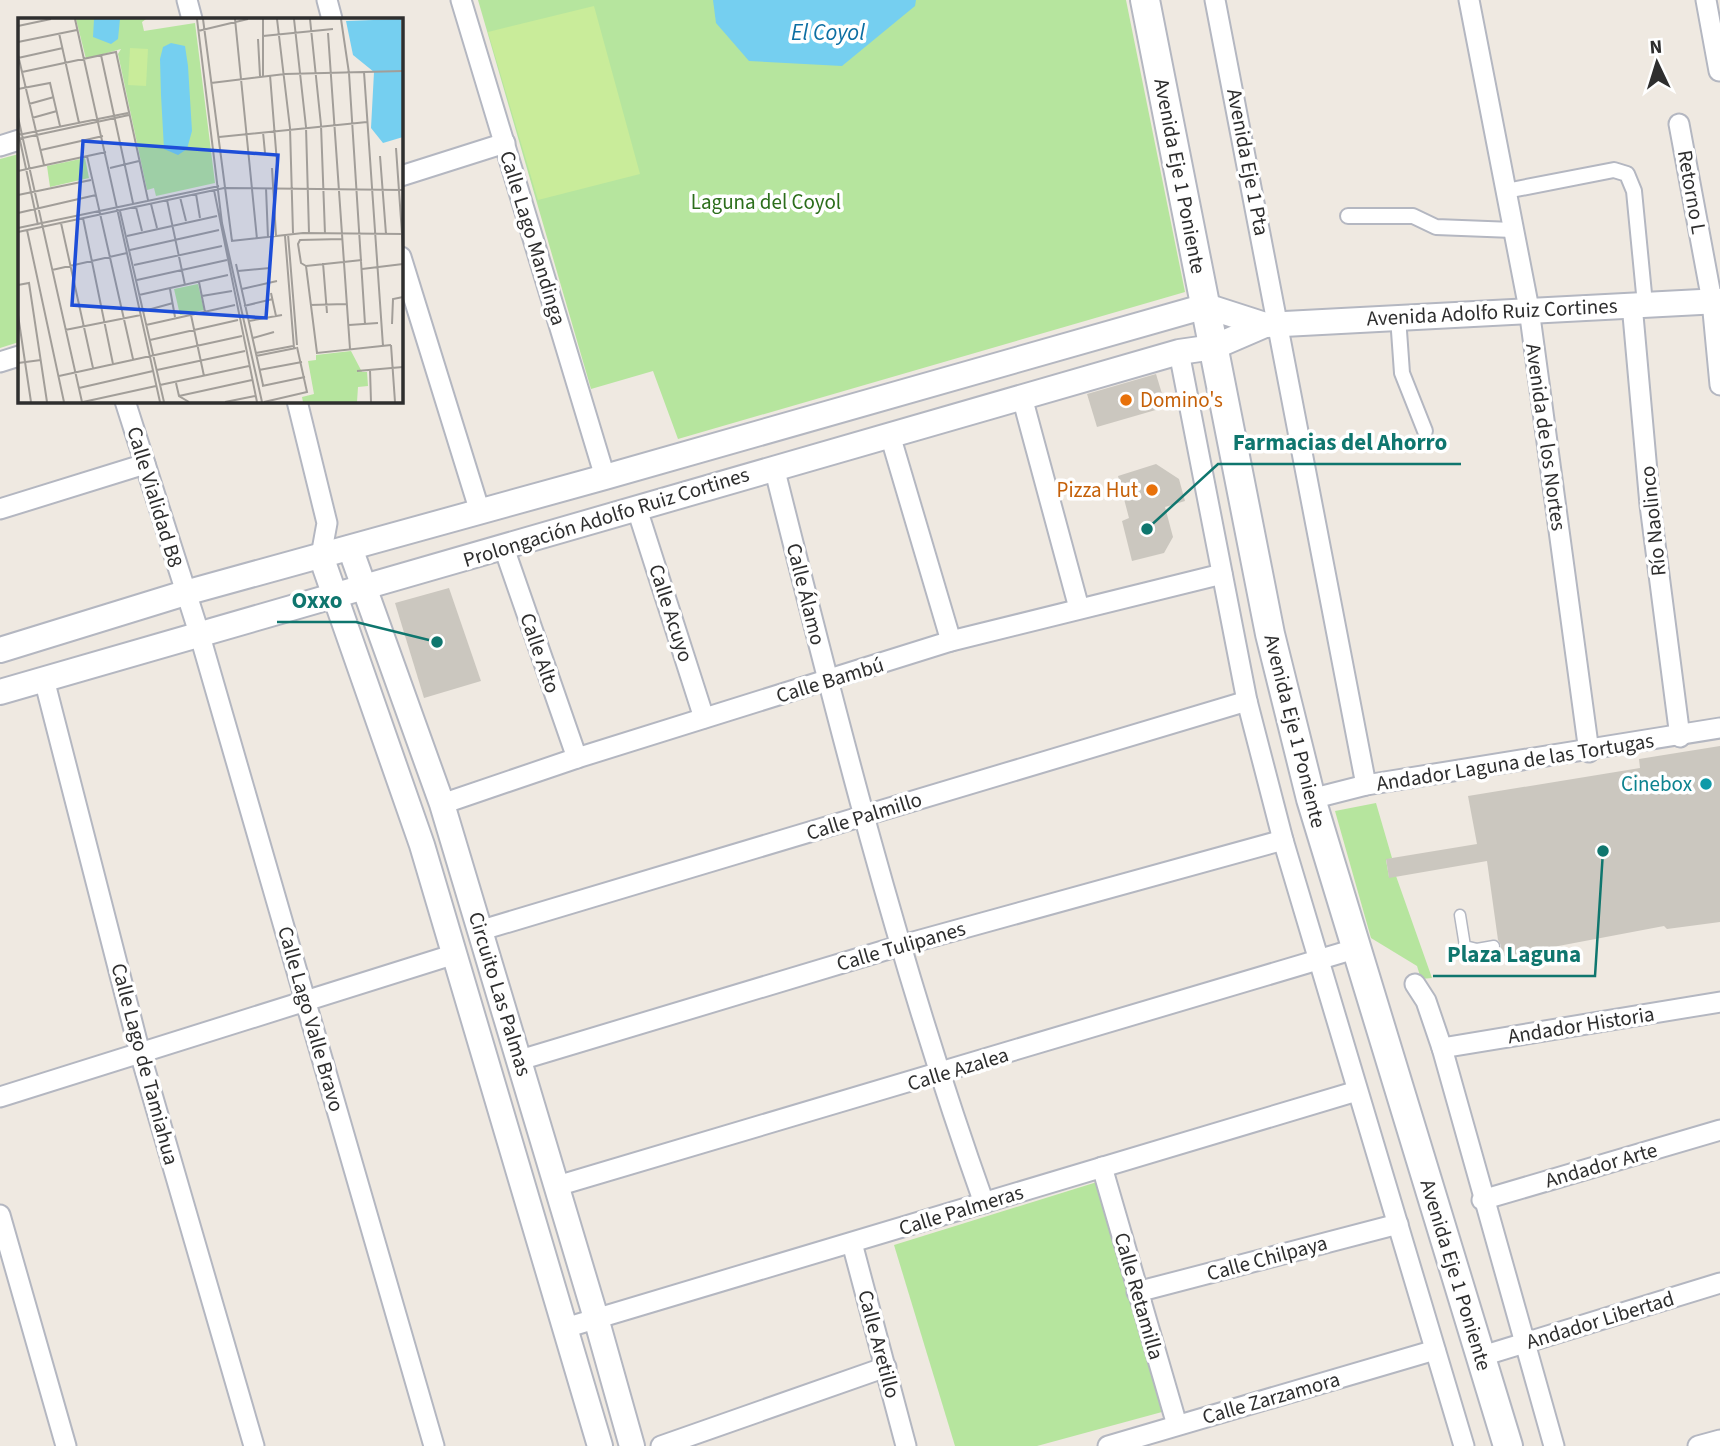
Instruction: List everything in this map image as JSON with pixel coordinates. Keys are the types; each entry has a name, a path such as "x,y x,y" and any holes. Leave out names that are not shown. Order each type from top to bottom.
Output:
{"main road":[{"name":"Avenida Eje 1 Poniente","path":"1145,0 1270,634 1311,799 1508,1446"}],"street":[{"path":"187,0 192,18"},
{"path":"327,0 332,18"},
{"name":"Calle Lago Mandinga","path":"461,0 604,477"},
{"name":"Avenida Eje 1 Pta","path":"1215,0 1272,325 1366,785"},
{"name":"Avenida de los Nortes","path":"1469,0 1529,309 1589,752"},
{"path":"1706,0 1719,71"},
{"name":"Retorno L","path":"1679,124 1716,301 1720,385"},
{"path":"0,146 18,140"},
{"path":"402,176 505,143"},
{"path":"1506,191 1614,170 1627,174 1634,191 1639,304"},
{"path":"1348,216 1413,216 1436,227 1513,230"},
{"path":"402,260 480,512"},
{"name":"Avenida Adolfo Ruiz Cortines","path":"1214,347 1272,325 1529,309 1716,301"},
{"name":"Río Naolinco","path":"1639,304 1650,505 1680,737"},
{"name":"Avenida Adolfo Ruiz Cortines","path":"1206,306 1272,325"},
{"name":"Prolongación Adolfo Ruiz Cortines","path":"0,650 185,593 1206,306"},
{"path":"1398,317 1402,373 1425,431"},
{"name":"Prolongación Adolfo Ruiz Cortines","path":"0,692 504,548 774,467 1179,352 1214,347"},
{"name":"Avenida Eje 1 Poniente","path":"1179,352 1247,701 1283,840 1464,1446"},
{"path":"0,362 18,356"},
{"path":"990,366 1013,400 1079,608"},
{"name":"Calle Vialidad B8","path":"125,402 185,593"},
{"path":"297,402 327,523 321,556"},
{"path":"793,423 804,459"},
{"path":"890,435 951,640"},
{"path":"0,509 145,464"},
{"name":"Calle Álamo","path":"774,467 862,816 899,946 938,1075 984,1203"},
{"name":"Calle Acuyo","path":"638,509 704,718"},
{"path":"327,523 350,548"},
{"name":"Circuito Las Palmas","path":"350,548 442,804 482,930 632,1446"},
{"name":"Calle Alto","path":"504,548 577,758"},
{"name":"Circuito Las Palmas","path":"321,556 422,845 600,1446"},
{"name":"Calle Bambú","path":"442,804 577,758 951,640 1222,574"},
{"name":"Calle Lago Valle Bravo","path":"185,593 200,636 434,1446"},
{"name":"Calle Lago de Tamiahua","path":"44,680 140,1053 254,1446"},
{"name":"Calle Palmillo","path":"482,930 1247,701"},
{"name":"Andador Laguna de las Tortugas","path":"1311,799 1366,785 1589,752 1720,728"},
{"name":"Calle Tulipanes","path":"520,1060 899,946 1283,840"},
{"name":"Calle Azalea","path":"557,1186 938,1075 1358,948"},
{"path":"0,1097 455,954"},
{"path":"1415,984 1426,1001 1442,1048 1482,1200 1554,1446"},
{"name":"Andador Historia","path":"1442,1048 1720,1002"},
{"name":"Calle Palmeras","path":"565,1328 1357,1091"},
{"name":"Andador Arte","path":"1482,1200 1720,1130"},
{"name":"Calle Retamilla","path":"1102,1167 1177,1425"},
{"path":"0,1215 66,1446"},
{"name":"Calle Chilpaya","path":"1137,1292 1398,1224"},
{"name":"Calle Aretillo","path":"852,1243 906,1446"},
{"name":"Andador Libertad","path":"1479,1357 1720,1283"},
{"name":"Calle Zarzamora","path":"1108,1446 1435,1350"},
{"path":"661,1446 886,1367"},
{"path":"1698,1446 1720,1440"}],"lane":[{"path":"1460,915 1465,946 1493,946"}],"green space":[{"name":"Laguna del Coyol","path":"478,0 1126,0 1185,292 678,439 653,371 591,389"},
{"path":"594,6 640,174 538,200 488,32"},
{"path":"18,154 18,342 0,348 0,159"},
{"path":"1376,803 1392,858 1386,860 1389,877 1396,876 1432,978 1421,979 1417,966 1371,938 1335,811"},
{"path":"1097,1182 1162,1412 1037,1446 955,1446 894,1245"}],"water":[{"name":"El Coyol","path":"713,0 916,0 915,6 842,66 749,61 716,23"}],"building":[{"name":"Domino's","path":"1156,374 1166,407 1097,427 1087,394"},
{"path":"1156,464 1179,479 1185,501 1165,507 1173,537 1164,553 1132,561 1122,521 1129,518 1118,476"},
{"path":"449,588 481,681 424,698 395,603"},
{"path":"1720,746 1720,922 1667,929 1664,926 1500,957 1501,945 1498,940 1487,861 1389,878 1386,859 1477,844 1468,796 1640,768 1639,759"}],"place":[{"name":"Domino's","path":"1126,400"},
{"name":"Pizza Hut","path":"1152,490"},
{"name":"Farmacias del Ahorro","path":"1147,529"},
{"name":"Oxxo","path":"437,642"},
{"name":"Cinebox","path":"1706,784"},
{"name":"Plaza Laguna","path":"1603,851"}]}
